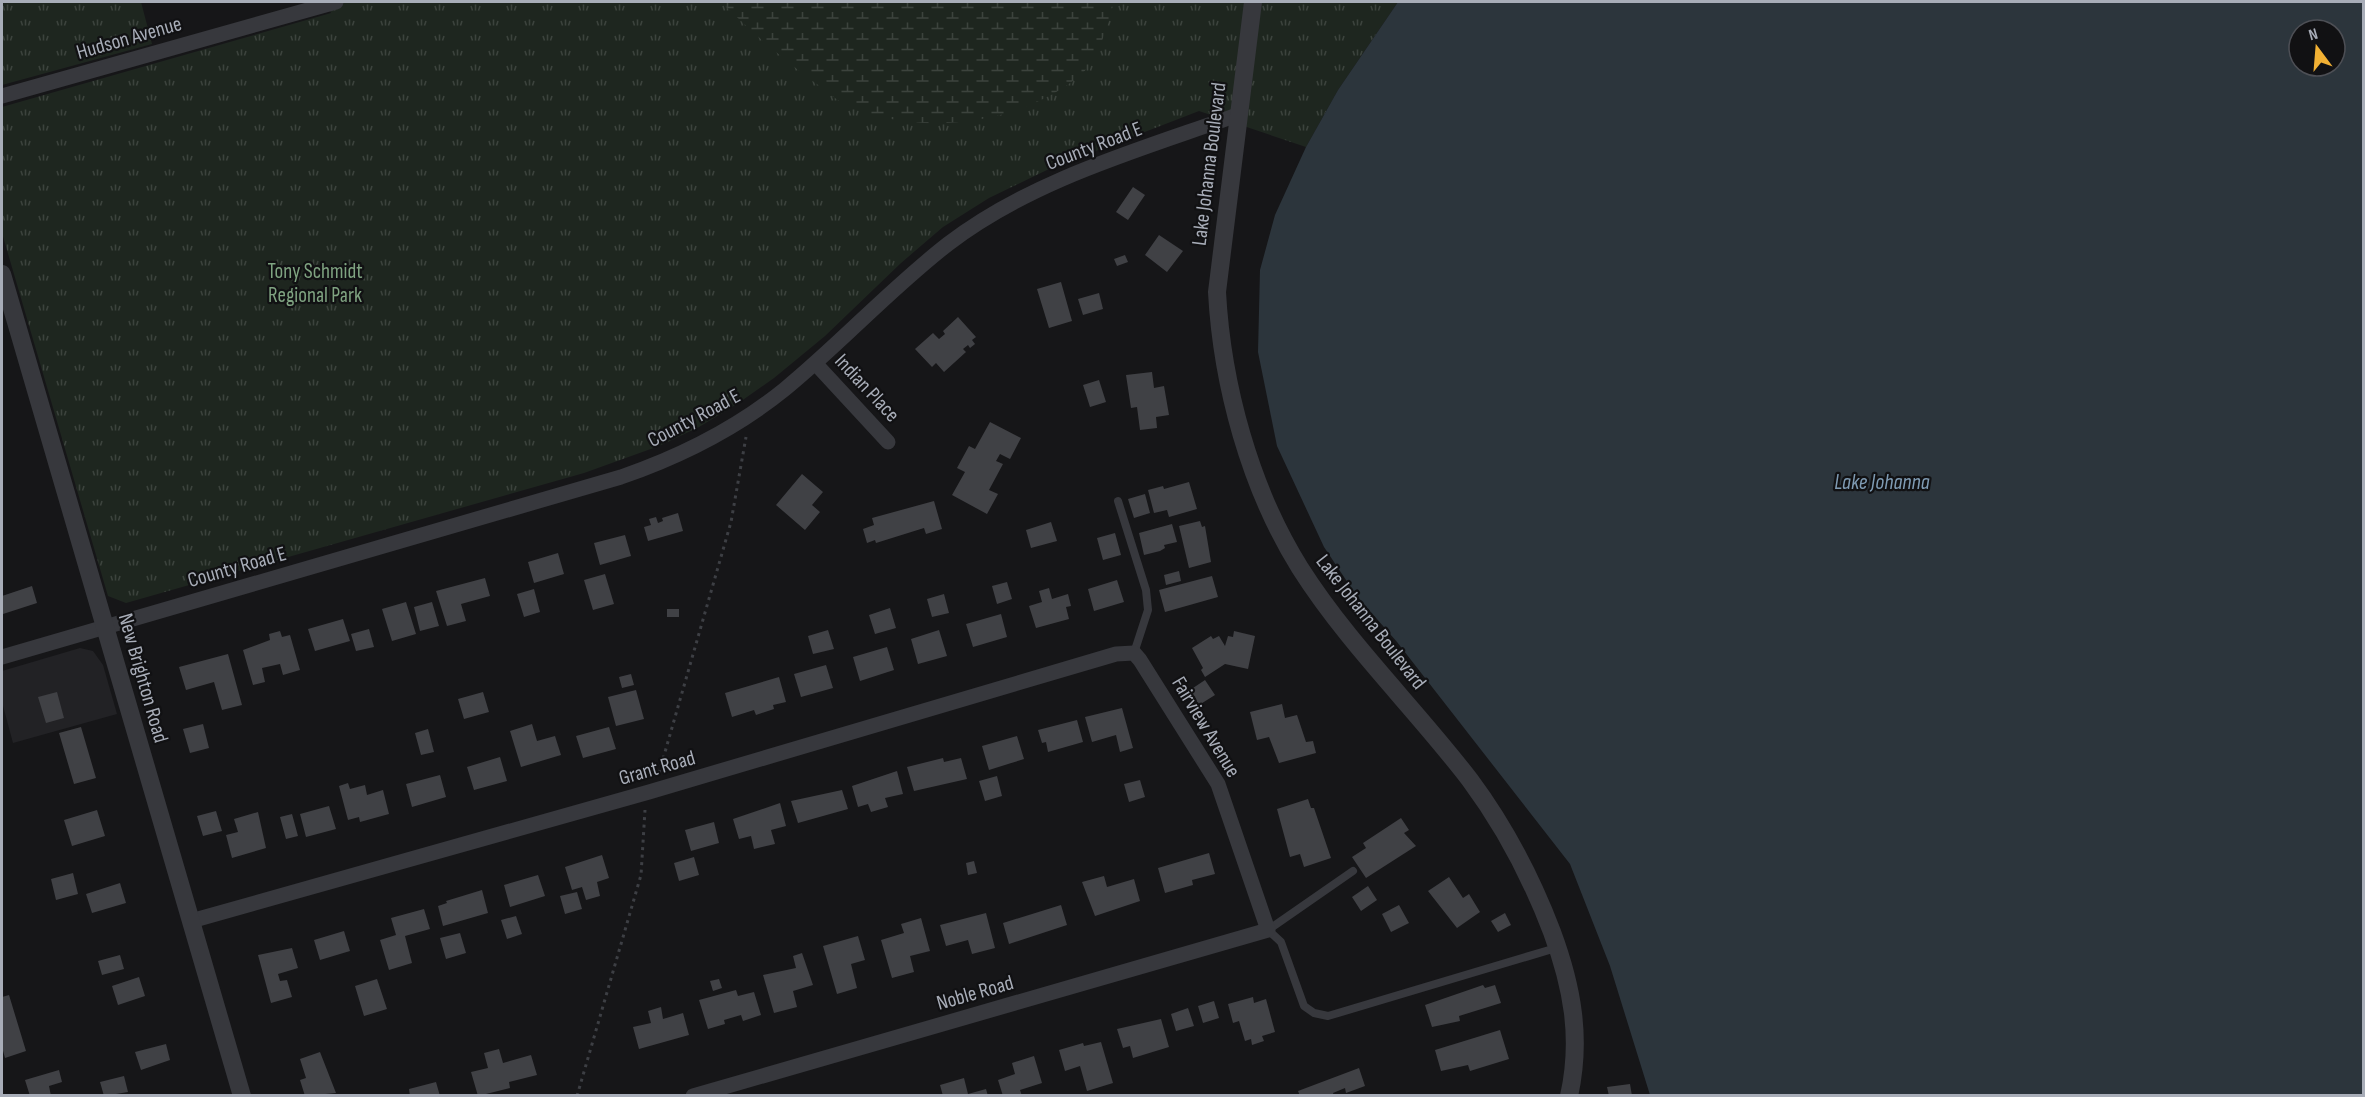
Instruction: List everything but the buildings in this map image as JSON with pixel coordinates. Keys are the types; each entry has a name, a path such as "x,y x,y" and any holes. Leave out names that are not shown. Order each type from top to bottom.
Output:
{"street":[{"name":"Hudson Avenue","path":"2,96 336,2"},
{"name":"Lake Johanna Boulevard","path":"1253,2 1237,115 1217,292 1220,340 1228,385 1240,428 1264,494 1298,565 1326,608 1469,780 1500,824 1525,869 1558,947 1575,1018 1576,1051 1569,1095"},
{"name":"County Road E","path":"2,657 621,477 702,442 751,413 815,363 948,244 987,218 1076,174 1237,115"},
{"name":"New Brighton Road","path":"2,274 242,1095"},
{"name":"Indian Place","path":"815,363 888,442"},
{"name":"Grant Road","path":"191,921 649,792 1116,654 1134,653"},
{"name":"Fairview Avenue","path":"1134,653 1218,784 1268,930"},
{"name":"Noble Road","path":"693,1095 1268,930"}],"lane":[{"path":"1118,501 1146,590 1148,610 1134,653"},
{"path":"1353,871 1268,930 1281,942 1304,1006 1314,1013 1328,1016 1558,947"}],"path":[{"path":"577,1095 641,875 643,822 649,792 662,768 703,613 731,522 751,413"}],"shaded area":[{"path":"80,648 93,651 103,665 117,714 13,743 2,702 2,671"}],"green space":[{"path":"2,2 141,2 152,44 2,85"},
{"name":"Tony Schmidt Regional Park","path":"327,2 1398,2 1338,90 1306,147 1199,111 1049,169 989,198 943,227 901,263 825,336 774,378 699,427 659,446 584,473 126,603 108,596 2,233 2,107 331,13"},
{"path":"721,2 1114,2 1097,53 1085,71 1077,78 1025,107 965,122 935,123 904,121 875,115 843,103 778,53"}],"water":[{"name":"Lake Johanna","path":"1398,2 2363,2 2363,1095 1650,1095 1610,966 1570,864 1397,642 1356,595 1324,547 1277,446 1258,352 1260,270 1275,215 1306,147 1338,90"}]}
